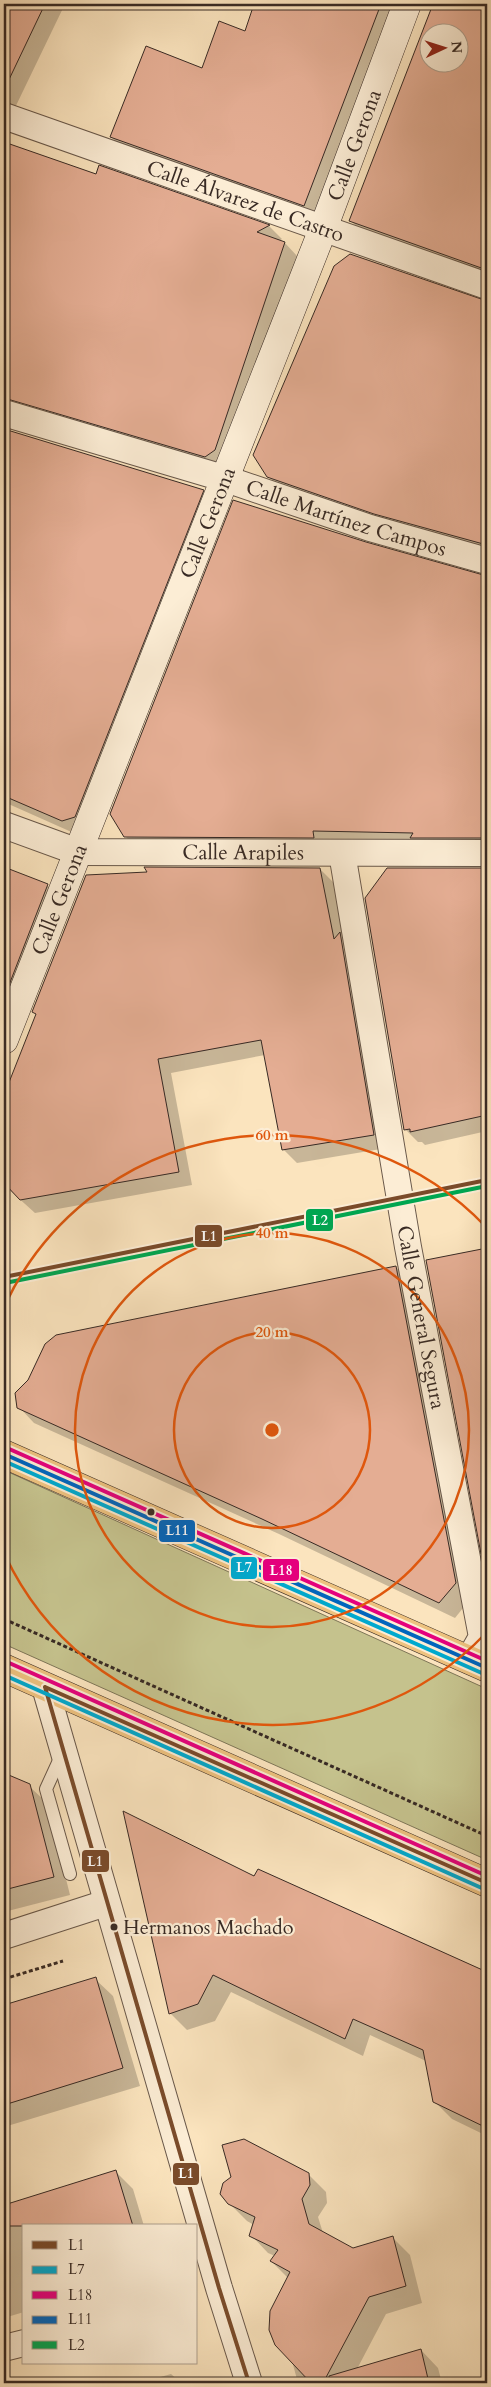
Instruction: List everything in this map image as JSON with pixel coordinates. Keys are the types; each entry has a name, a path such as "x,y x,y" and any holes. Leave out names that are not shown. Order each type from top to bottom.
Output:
{"main road":[{"path":"4,1454 481,1650"},
{"path":"4,1668 487,1883"}],"street":[{"name":"Calle Gerona","path":"4,1040 223,478 323,229 407,4"},
{"name":"Calle Álvarez de Castro","path":"4,116 487,286"},
{"name":"Calle Martínez Campos","path":"4,413 223,478 370,528 487,561"},
{"name":"Calle Arapiles","path":"4,825 78,852 487,853"},
{"name":"Calle General Segura","path":"342,852 408,1247 481,1650"},
{"path":"45,1687 62,1754 106,1903 190,2224"},
{"path":"4,1936 106,1903"},
{"path":"198,2256 207,2291 249,2383"},
{"path":"4,2348 22,2343"}],"lane":[{"path":"62,1754 46,1789 70,1874"}],"path":[{"path":"4,1619 487,1836"},
{"path":"4,1979 63,1961"}],"shaded area":[{"path":"4,1470 487,1689 487,1860 4,1644"}],"building":[{"path":"4,4 45,4 4,90"},
{"path":"254,4 381,4 304,206 110,137 146,46 202,68 219,21 245,31"},
{"path":"433,4 487,4 487,270 349,221 418,43 418,72 468,72 468,22 426,22"},
{"path":"4,142 96,174 99,165 270,225 257,232 285,242 215,450 205,457 4,398"},
{"path":"350,254 487,301 487,545 374,514 267,477 253,455 334,266"},
{"path":"4,429 204,490 75,817 62,821 4,796"},
{"path":"233,500 366,542 487,576 487,838 410,838 413,833 313,831 314,838 124,837 110,814"},
{"path":"4,867 48,884 4,998"},
{"path":"144,867 320,868 334,939 340,932 374,1135 282,1150 261,1040 158,1059 179,1172 20,1200 4,1183 4,1095 36,1014 32,1012 86,875 147,872"},
{"path":"387,868 487,868 487,1115 410,1132 410,1129 404,1130 365,898"},
{"path":"487,1248 487,1547 481,1554 426,1260"},
{"path":"396,1266 456,1583 439,1603 262,1519 17,1408 15,1393 28,1380 45,1344 56,1335"},
{"path":"4,1773 30,1784 54,1877 4,1890"},
{"path":"123,1811 254,1876 258,1869 487,1972 487,2128 433,2102 423,2050 353,2019 345,2039 213,1975 198,2004 169,2014"},
{"path":"96,1977 123,2068 4,2105 4,2005"},
{"path":"244,2139 309,2173 310,2185 302,2199 309,2224 353,2248 393,2236 406,2286 369,2297 323,2383 311,2383 275,2345 269,2330 270,2311 290,2272 270,2261 278,2250 249,2236 255,2217 228,2204 220,2194 223,2183 231,2177 222,2145"},
{"path":"116,2170 132,2224 22,2224 22,2226 4,2226 4,2205"},
{"path":"421,2349 429,2383 330,2383 329,2376"}],"transit line":[{"name":"L1","path":"4,1277 487,1180"},
{"name":"L2","path":"5,1283 487,1186"},
{"name":"L18","path":"7,1448 487,1661"},
{"name":"L11","path":"4,1454 487,1668"},
{"name":"L7","path":"4,1461 484,1674"},
{"name":"L18","path":"7,1662 487,1876"},
{"name":"L7","path":"4,1675 484,1889"},
{"name":"L1","path":"45,1687 219,2288 249,2383"},
{"name":"L1","path":"45,1687 487,1883"}],"place":[{"name":"Hermanos Machado","path":"114,1927"}]}
